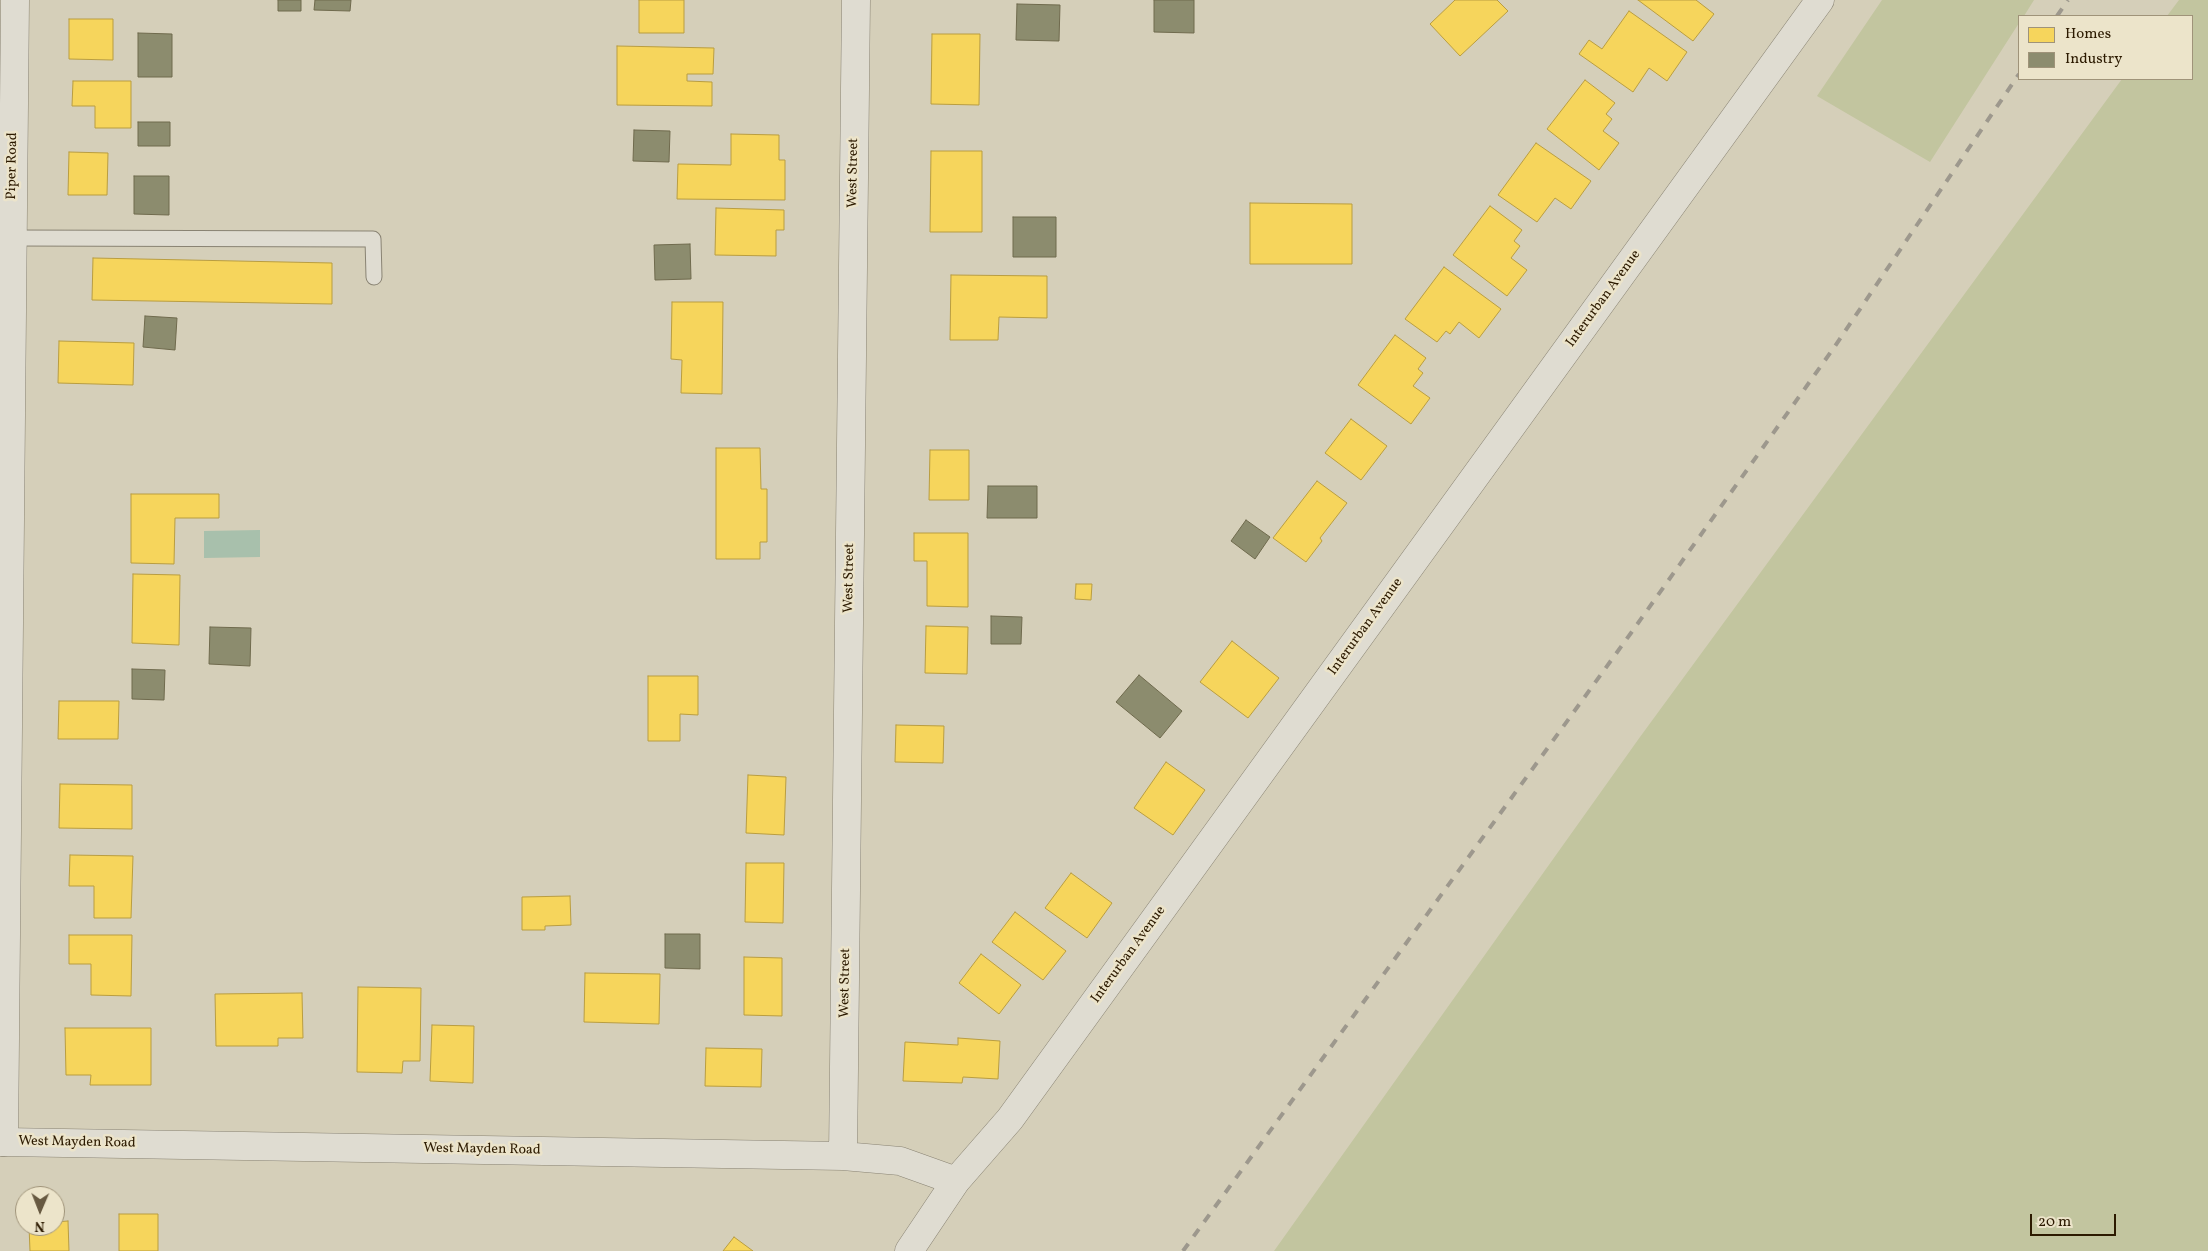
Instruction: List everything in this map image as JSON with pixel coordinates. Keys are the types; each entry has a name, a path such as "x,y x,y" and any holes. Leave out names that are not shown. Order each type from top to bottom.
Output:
{"street":[{"name":"Piper Road","path":"2,1142 5,333 12,238 15,0"},
{"name":"West Street","path":"843,1156 856,0"},
{"name":"Interurban Avenue","path":"909,1251 956,1181 1022,1103 1820,0"},
{"name":"West Mayden Road","path":"2,1142 843,1156 900,1160 956,1181"}],"lane":[{"path":"12,238 374,239 374,277"}],"shaded area":[{"path":"1882,0 2034,0 2025,15 2018,15 2018,25 1930,162 1817,96"},
{"path":"2179,0 2208,0 2208,1251 1274,1251 1640,737 2121,80 2193,80 2193,15 2168,15"},
{"path":"260,530 260,557 204,558 204,531"}],"building: Homes":[{"path":"639,0 684,0 684,33 639,33"},
{"path":"1455,0 1497,0 1508,11 1460,56 1430,24"},
{"path":"1638,0 1696,0 1714,14 1693,41"},
{"path":"1629,11 1687,52 1667,81 1649,68 1633,92 1579,54 1589,40 1602,49"},
{"path":"69,19 113,19 113,60 69,59"},
{"path":"932,34 980,34 979,105 931,104"},
{"path":"617,46 714,48 713,74 687,74 687,81 712,82 712,106 617,105"},
{"path":"1585,80 1615,103 1606,114 1612,119 1603,131 1619,143 1599,170 1547,129"},
{"path":"73,81 131,81 131,128 95,128 95,106 72,106"},
{"path":"731,134 779,135 779,160 785,160 785,200 677,199 678,164 731,165"},
{"path":"1536,143 1591,181 1571,209 1555,198 1537,222 1498,195"},
{"path":"931,151 982,151 982,232 930,232"},
{"path":"69,152 108,153 107,195 68,195"},
{"path":"1250,203 1352,204 1352,264 1250,264"},
{"path":"1490,206 1522,230 1514,241 1520,246 1511,258 1527,270 1507,296 1453,255"},
{"path":"716,208 784,210 784,230 776,230 776,256 715,255"},
{"path":"93,258 332,263 332,304 92,300"},
{"path":"1444,267 1501,309 1479,338 1459,322 1450,334 1446,331 1437,342 1405,319"},
{"path":"951,275 1047,276 1047,318 999,317 998,340 950,340"},
{"path":"672,302 723,302 722,394 681,393 682,360 671,359"},
{"path":"1395,335 1426,358 1418,369 1423,373 1413,386 1430,398 1411,424 1358,385"},
{"path":"59,341 134,343 133,385 58,383"},
{"path":"1351,419 1387,446 1361,480 1325,453"},
{"path":"716,448 760,448 761,489 767,489 767,542 760,542 760,559 716,559"},
{"path":"930,450 969,450 969,500 929,500"},
{"path":"1317,481 1347,503 1320,538 1322,541 1306,562 1273,538"},
{"path":"131,494 219,494 219,518 175,518 174,564 131,563"},
{"path":"914,533 968,533 968,607 927,606 927,561 914,561"},
{"path":"133,574 180,575 179,645 132,643"},
{"path":"1076,584 1092,584 1091,600 1075,599"},
{"path":"926,626 968,627 967,674 925,673"},
{"path":"1232,641 1279,678 1248,718 1200,682"},
{"path":"648,676 698,676 698,715 680,714 680,741 648,741"},
{"path":"59,701 119,701 118,739 58,739"},
{"path":"896,725 944,726 943,763 895,762"},
{"path":"1166,762 1205,790 1173,835 1134,808"},
{"path":"748,775 786,777 784,835 746,833"},
{"path":"60,784 132,785 132,829 59,828"},
{"path":"70,855 133,856 131,918 94,918 94,886 69,886"},
{"path":"746,863 784,863 783,923 745,922"},
{"path":"1071,873 1112,903 1087,938 1045,908"},
{"path":"570,896 571,925 545,926 545,930 522,930 522,897"},
{"path":"1015,912 1066,951 1043,980 992,942"},
{"path":"69,935 132,935 131,996 91,995 91,964 69,964"},
{"path":"981,954 1021,985 999,1014 959,983"},
{"path":"744,957 782,958 782,1016 744,1015"},
{"path":"585,973 660,974 659,1024 584,1022"},
{"path":"358,987 421,988 420,1061 403,1061 402,1073 357,1072"},
{"path":"302,993 303,1038 278,1038 278,1046 216,1046 215,994"},
{"path":"432,1025 474,1026 473,1083 430,1081"},
{"path":"65,1028 151,1028 151,1085 90,1085 91,1075 66,1075"},
{"path":"958,1038 1000,1041 998,1079 963,1077 962,1083 903,1081 905,1042 958,1045"},
{"path":"706,1048 762,1049 761,1087 705,1086"},
{"path":"119,1214 158,1214 158,1251 119,1251"},
{"path":"65,1221 68,1221 69,1251 30,1251 29,1236 65,1236"},
{"path":"734,1237 753,1251 723,1251"}],"building: Industry":[{"path":"278,0 301,0 301,11 278,11"},
{"path":"315,0 351,0 350,11 314,10"},
{"path":"1154,0 1194,0 1194,33 1154,32"},
{"path":"1017,4 1060,5 1059,41 1016,40"},
{"path":"138,33 172,34 172,77 138,77"},
{"path":"138,122 170,122 170,146 138,146"},
{"path":"634,130 670,131 669,162 633,161"},
{"path":"134,176 169,176 169,215 134,214"},
{"path":"1013,217 1056,217 1056,257 1013,257"},
{"path":"690,244 691,279 655,280 654,245"},
{"path":"145,316 177,318 175,350 143,347"},
{"path":"988,486 1037,486 1037,518 987,518"},
{"path":"1246,520 1270,537 1255,559 1231,541"},
{"path":"991,616 1022,617 1021,644 991,644"},
{"path":"210,627 251,628 250,666 209,664"},
{"path":"132,669 165,670 164,700 132,699"},
{"path":"1139,675 1182,711 1160,738 1116,702"},
{"path":"665,934 700,934 700,969 665,968"}],"railway":[{"path":"2058,15 2068,0"},
{"path":"1183,1251 1631,633 1833,349 2018,75"}]}
